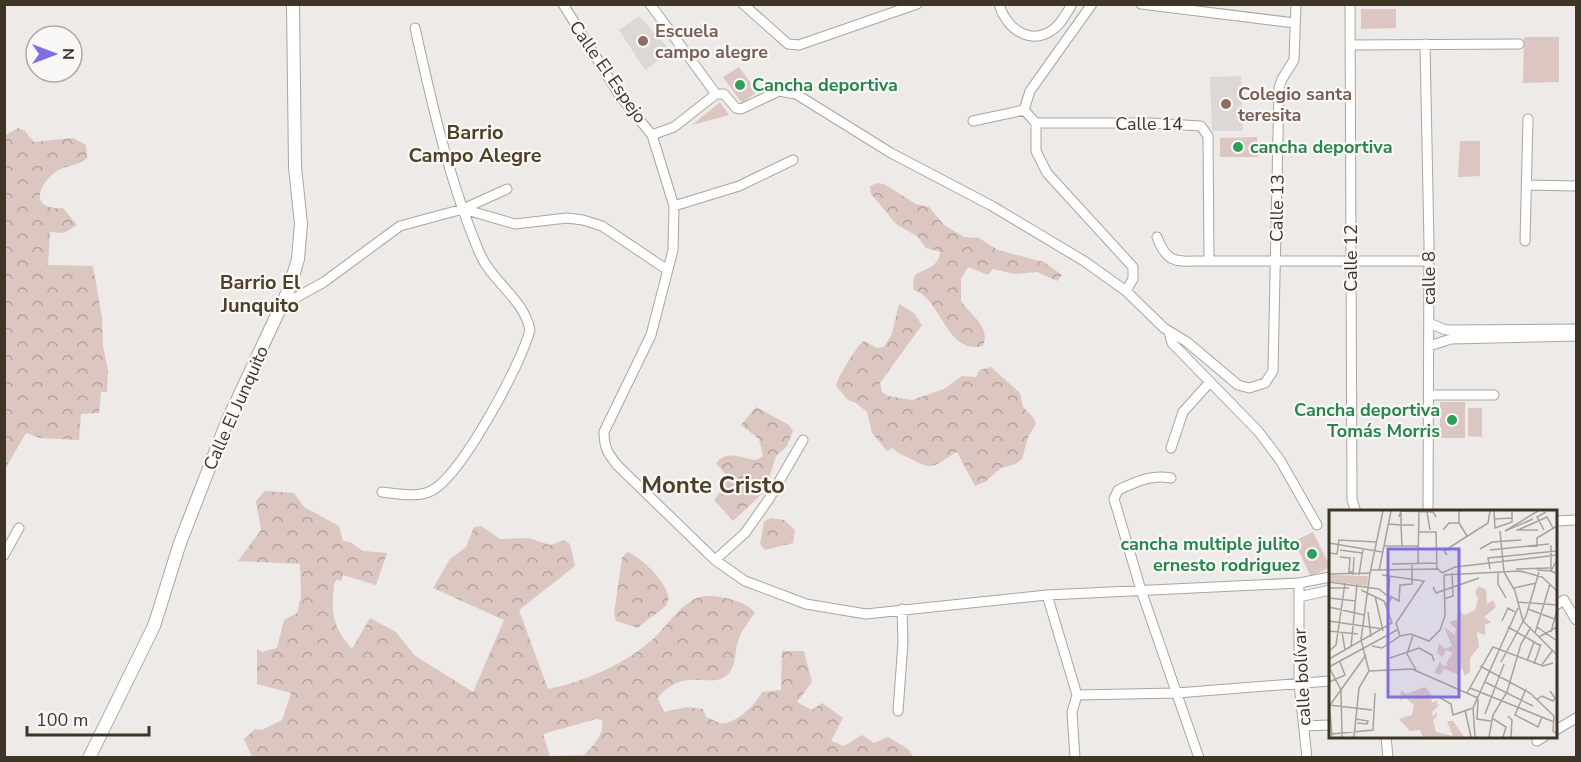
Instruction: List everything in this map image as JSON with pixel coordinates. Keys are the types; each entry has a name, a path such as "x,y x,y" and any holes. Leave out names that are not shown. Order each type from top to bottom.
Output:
{"street":[{"name":"Calle El Junquito","path":"89,758 154,626 180,543 219,444 281,306 298,259 301,224 295,156 293,4"},
{"name":"Calle El Espejo","path":"563,4 620,96 652,135 674,127 716,93"},
{"path":"650,4 716,93 724,94 735,108 741,110 779,91 796,94 891,153 1037,231 1126,291 1169,332 1172,343 1245,417 1270,446 1317,525"},
{"path":"744,4 788,44 800,45 916,4"},
{"path":"999,4 1009,26 1022,36 1033,37 1048,33 1059,25 1072,4"},
{"path":"1024,110 1030,91 1092,4"},
{"path":"1141,4 1296,23"},
{"name":"Calle 13","path":"1169,332 1186,342 1242,387 1256,386 1270,378 1274,371 1280,88 1281,79 1294,60 1296,4"},
{"name":"Calle 12","path":"1350,4 1352,500 1355,510"},
{"path":"382,492 413,496 435,489 454,469 488,420 528,334 527,318 488,270 463,209 437,126 415,28"},
{"name":"calle 8","path":"1425,44 1429,261 1428,510"},
{"path":"1350,45 1519,44"},
{"path":"1024,110 1036,123 1036,151 1047,173 1132,267 1134,279 1126,291"},
{"path":"973,121 1024,110"},
{"path":"1526,241 1528,119"},
{"name":"Calle 14","path":"1036,123 1149,123 1202,126 1208,136 1209,261"},
{"path":"652,135 674,206 673,250 666,269 651,335 604,432 604,443 607,454 618,466 715,560 745,581 806,604 866,614 1047,595 1299,583 1328,578"},
{"path":"674,206 739,186 793,160"},
{"path":"1528,185 1576,186"},
{"path":"281,306 324,282 400,226 463,209 507,189"},
{"path":"463,209 515,224 567,218 583,220 602,226 666,269"},
{"path":"1157,237 1164,254 1182,262 1429,261"},
{"path":"1429,323 1446,330 1576,329"},
{"path":"1429,346 1451,339 1576,336"},
{"path":"1171,448 1183,412 1210,382"},
{"path":"1429,395 1494,395"},
{"path":"715,560 745,533 769,499 803,440"},
{"path":"1171,478 1152,477 1138,481 1115,493 1116,511 1199,758"},
{"path":"1557,521 1576,520"},
{"path":"4,555 18,528"},
{"name":"calle bolívar","path":"1299,583 1299,684 1307,758"},
{"path":"1299,597 1329,591"},
{"path":"1047,595 1077,694 1072,712 1075,758"},
{"path":"1557,604 1564,600 1576,620"},
{"path":"898,711 903,642 902,609"},
{"path":"1077,694 1177,693 1329,681"},
{"path":"1557,729 1576,718"},
{"path":"1304,726 1329,725"},
{"path":"1386,738 1388,758"}],"shaded area":[{"name":"Escuela campo alegre","path":"639,16 671,51 645,70 619,30"},
{"name":"Colegio santa teresita","path":"1241,76 1243,131 1212,131 1210,77"}],"green space":[{"path":"1361,9 1396,9 1396,28 1361,29"},
{"path":"1524,37 1559,37 1559,82 1523,83"},
{"name":"Cancha deportiva","path":"739,67 757,92 742,103 723,77"},
{"path":"720,102 729,115 692,125"},
{"path":"18,128 25,131 34,142 73,138 86,145 87,158 53,174 42,187 40,198 47,206 63,208 77,225 64,233 50,232 48,265 93,266 108,370 107,392 101,392 99,413 81,414 79,440 40,438 26,433 5,469 4,136"},
{"name":"cancha deportiva","path":"1257,137 1258,157 1220,157 1220,138"},
{"path":"1460,141 1480,141 1480,176 1458,177"},
{"path":"877,183 884,184 916,204 929,207 944,225 964,237 979,238 998,250 1044,262 1062,275 1057,281 1037,272 1015,274 993,269 988,275 968,267 961,279 961,301 979,322 985,339 983,346 971,347 952,335 931,304 923,295 914,290 915,275 935,264 940,252 926,248 917,236 897,225 871,194 870,186"},
{"path":"899,304 914,313 922,325 880,383 882,392 888,396 912,400 944,389 962,376 976,377 980,370 991,367 1020,393 1023,407 1033,417 1036,424 1028,437 1022,459 1016,464 1001,468 985,482 975,486 957,452 934,466 929,466 902,455 893,448 887,451 872,433 867,412 848,400 836,386 848,362 864,341 877,348 884,347 892,334"},
{"name":"Cancha deportiva Tomás Morris","path":"1440,402 1465,402 1465,438 1440,438"},
{"path":"756,407 789,425 793,431 787,446 776,456 765,491 733,521 714,500 722,489 725,474 716,463 725,456 756,460 763,456 759,439 741,425"},
{"path":"1468,408 1482,408 1482,437 1468,436"},
{"path":"265,491 294,493 304,507 339,526 343,541 350,542 363,551 387,553 376,585 343,575 341,581 337,579 334,584 334,619 340,633 352,649 370,618 396,632 414,655 473,692 504,620 433,588 450,559 466,547 474,527 481,526 500,539 529,538 550,545 564,540 570,544 575,566 519,610 548,689 575,682 616,665 652,640 686,604 693,600 706,596 722,597 745,605 755,613 739,637 734,665 730,673 720,679 687,680 668,688 658,698 664,712 687,707 703,709 706,717 718,722 732,721 750,707 762,692 781,690 782,651 804,651 812,682 797,702 812,710 822,703 843,718 831,741 844,746 862,735 874,743 888,737 908,749 914,757 252,757 244,739 255,729 262,730 282,720 291,693 257,684 257,649 262,652 277,648 284,620 297,613 301,597 300,564 238,561 261,530 256,501","holes":["596,719 602,720 600,735 584,755 550,756 543,734"]},
{"path":"770,518 784,520 795,530 793,543 765,550 760,544 764,522"},
{"name":"cancha multiple julito ernesto rodriguez","path":"1313,532 1329,568 1311,577 1294,541"},
{"path":"627,552 640,559 655,574 666,590 668,598 665,606 638,628 616,621 614,614 622,558"}],"place":[{"name":"Escuela campo alegre","path":"643,41"},
{"name":"Cancha deportiva","path":"740,85"},
{"name":"Colegio santa teresita","path":"1226,104"},
{"name":"cancha deportiva","path":"1238,147"},
{"name":"Cancha deportiva Tomás Morris","path":"1452,420"},
{"name":"cancha multiple julito ernesto rodriguez","path":"1312,554"}],"district":[{"name":"Barrio Campo Alegre","path":"475,144"},
{"name":"Barrio El Junquito","path":"260,294"},
{"name":"Monte Cristo","path":"713,485"}]}
